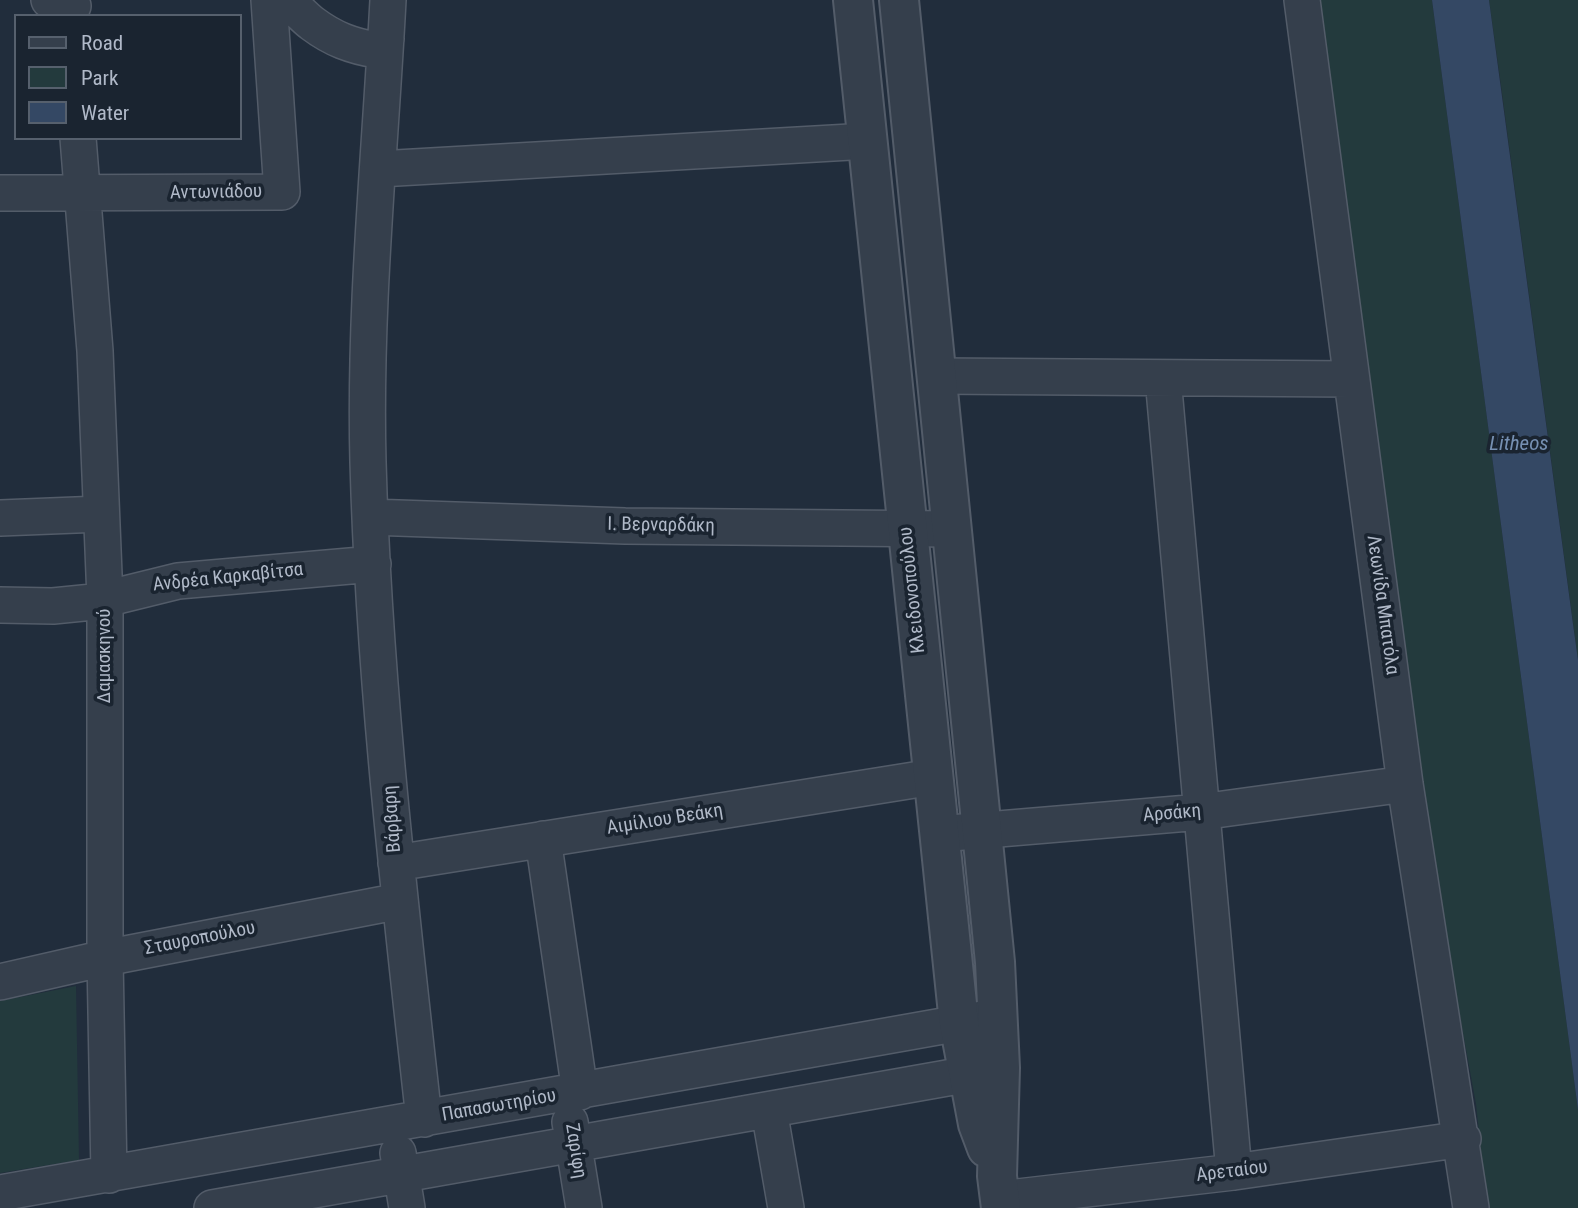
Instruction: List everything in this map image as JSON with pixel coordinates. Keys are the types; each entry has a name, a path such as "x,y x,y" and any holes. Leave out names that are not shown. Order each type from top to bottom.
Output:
{"street":[{"name":"Αντωνιάδου","path":"0,193 282,192 269,0"},
{"path":"282,0 293,4 312,23 336,39 354,46 376,50 386,39"},
{"name":"Βάρβαρη","path":"388,0 369,302 370,517 400,901 409,1122 404,1192"},
{"name":"Κλειδονοπούλου","path":"853,0 959,1023 984,1071"},
{"name":"Κλειδονοπούλου","path":"899,0 982,830 998,1016 984,1071 978,1124 999,1194"},
{"name":"Λεωνίδα Μπατόλα","path":"1302,0 1405,784 1463,1139 1471,1208"},
{"name":"Δαμασκηνού","path":"78,140 95,351 105,599 105,958 109,1175"},
{"path":"379,169 868,141"},
{"path":"937,376 1351,379"},
{"path":"1163,377 1234,1172"},
{"path":"0,518 101,514"},
{"name":"Ι. Βερναρδάκη","path":"370,517 625,526 952,529"},
{"name":"Ανδρέα Καρκαβίτσα","path":"0,605 52,606 105,599 178,581 373,564"},
{"name":"Αιμίλιου Βεάκη","path":"396,863 933,777"},
{"name":"Αρσάκη","path":"939,834 1201,812 1405,784"},
{"name":"Ζαρίφη","path":"543,839 573,1093 574,1145 584,1208"},
{"name":"Σταυροπούλου","path":"0,982 105,958 400,901"},
{"name":"Παπασωτηρίου","path":"0,1193 998,1016"},
{"path":"212,1208 404,1192 574,1145 984,1071"},
{"path":"769,1110 786,1208"},
{"name":"Αρεταίου","path":"999,1194 1234,1172 1463,1139"}],"green space":[{"path":"1317,0 1432,0 1578,1110 1578,1208 1487,1208 1476,1104 1420,798"},
{"path":"1489,0 1578,0 1578,660 1500,78"},
{"path":"76,986 79,1160 0,1173 0,1001"}],"water":[{"name":"Litheos","path":"1432,0 1489,0 1578,660 1578,1110"}]}
